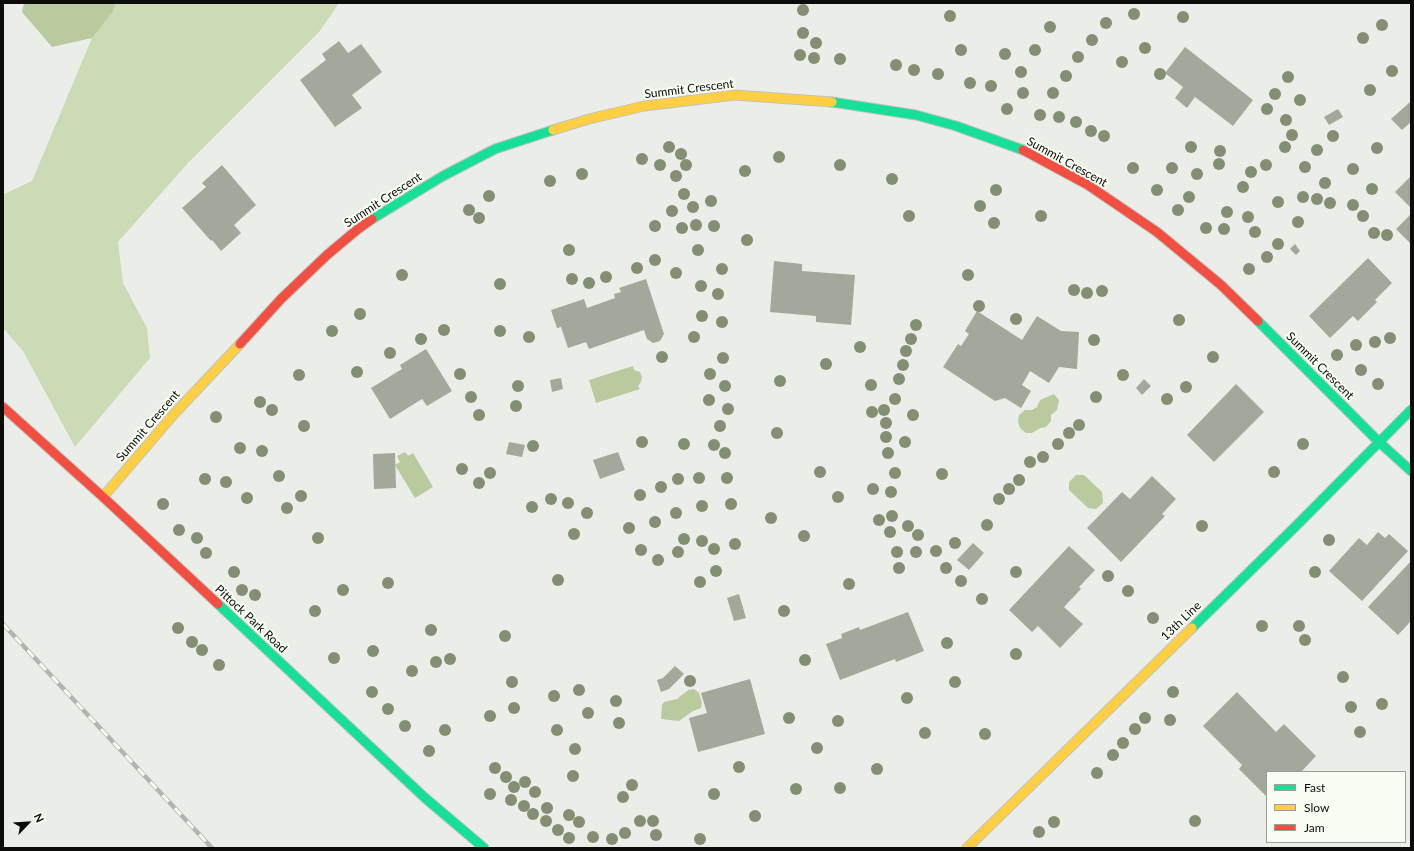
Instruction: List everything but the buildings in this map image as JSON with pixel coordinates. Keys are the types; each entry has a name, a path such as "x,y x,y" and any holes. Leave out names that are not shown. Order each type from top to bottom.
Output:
{"street":[{"name":"Summit Crescent","path":"103,497 174,414 281,299 327,255 358,229 392,207 442,176 494,149 534,135 589,119 644,106 735,95 822,101 916,115 956,126 1028,152 1088,185 1157,232 1221,285 1379,442 1411,471"},
{"name":"Pittock Park Road","path":"3,408 103,497 424,797 484,848"},
{"name":"13th Line","path":"967,848 1298,524 1411,410"}],"shaded area":[{"path":"24,3 116,3 113,11 92,38 52,47 22,12"},
{"path":"56,3 113,11 116,3 339,3 319,32 188,163 118,242 123,283 147,328 150,358 75,447 23,351 3,328 3,193 4,194 32,181 92,38"},
{"path":"633,366 634,370 640,372 642,377 638,386 640,389 596,403 589,380"},
{"path":"1054,394 1059,400 1057,410 1051,415 1051,421 1046,427 1040,428 1032,433 1026,433 1020,428 1018,422 1019,415 1025,410 1032,410 1037,407 1040,400"},
{"path":"405,452 408,456 413,453 433,487 415,498 395,465 400,462 397,456"},
{"path":"1076,475 1084,475 1102,492 1103,503 1096,509 1088,508 1069,490 1069,482"},
{"path":"694,689 699,693 702,703 701,708 693,711 679,721 661,719 662,705 664,702 677,699 688,690"}],"railway":[{"path":"3,624 212,848"}],"traffic: fast":[{"path":"832,102 916,115 956,126 1023,150"},
{"path":"372,219 443,176 495,149 553,130"},
{"path":"1258,321 1379,442 1411,471"},
{"path":"1192,628 1411,410"},
{"path":"218,604 424,797 484,848"}],"traffic: slow":[{"path":"553,130 589,119 644,106 735,95 832,102"},
{"path":"103,497 174,414 240,344"},
{"path":"967,848 1192,628"}],"traffic: jam":[{"path":"1023,150 1088,185 1157,232 1221,285 1258,321"},
{"path":"240,344 281,299 327,255 372,219"},
{"path":"3,407 103,497 218,604"}]}
